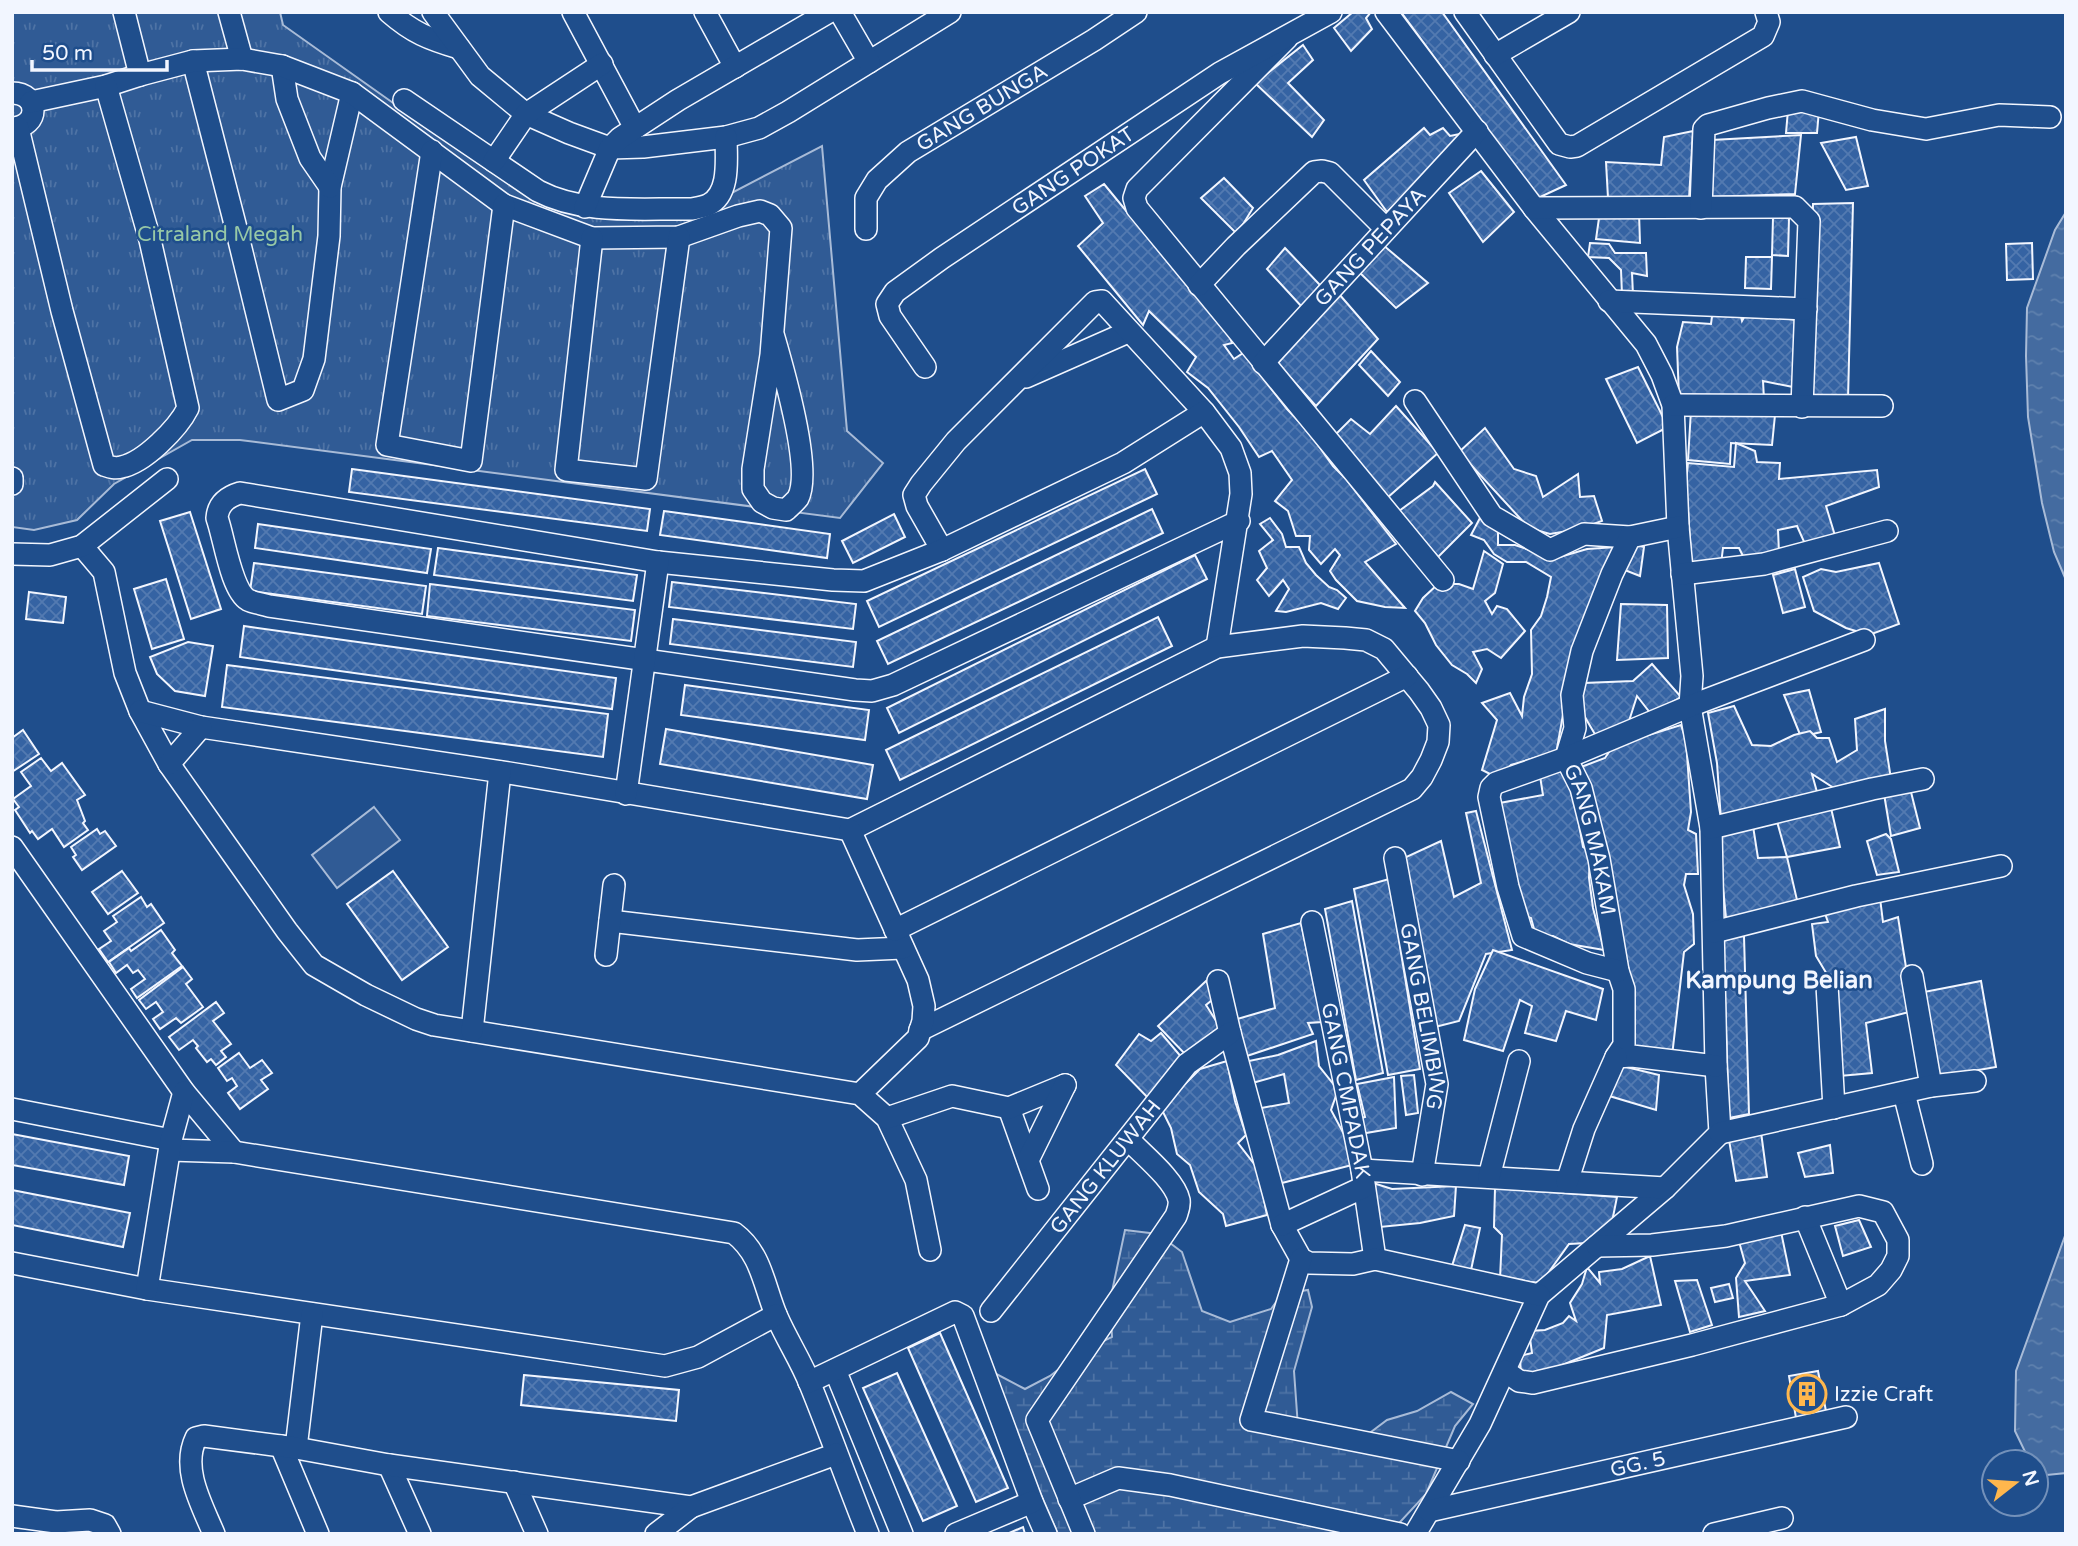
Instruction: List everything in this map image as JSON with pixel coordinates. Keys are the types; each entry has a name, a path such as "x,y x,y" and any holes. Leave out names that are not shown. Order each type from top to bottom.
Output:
{"street":[{"path":"124,12 140,75"},
{"path":"229,12 242,59"},
{"path":"389,12 408,28 459,48"},
{"path":"433,12 480,76 526,114 610,148 643,147 726,137 759,128 950,12"},
{"path":"573,12 635,128"},
{"path":"705,12 735,67"},
{"path":"585,207 610,148 635,128 829,12"},
{"path":"840,12 869,62"},
{"name":"GANG BUNGA","path":"866,229 866,198 877,180 908,152 1136,12"},
{"name":"GANG POKAT","path":"925,367 890,316 887,304 895,292 1220,73 1331,12"},
{"path":"1386,12 1534,208 1646,344 1673,405 1678,527 1692,676 1690,706 1711,828 1720,1133"},
{"path":"1465,12 1559,144 1570,147 1577,146 1763,36 1769,22 1766,12"},
{"path":"1495,55 1569,12"},
{"path":"1287,38 1137,189 1134,198 1137,208 1199,285 1443,580"},
{"path":"106,86 150,240 188,408 181,422 154,448 122,467 111,468 104,465 15,128 28,123 33,113 22,97 106,86 192,61 242,59 282,66 352,93 504,205 592,237 679,237 738,216 760,211 771,215 781,228 771,355 752,469 753,489 762,502 773,508 786,510 798,498 802,470 787,383 773,334"},
{"path":"192,61 278,400 303,390 314,359 329,236 330,187 352,93"},
{"path":"494,161 526,114 602,64"},
{"path":"282,66 287,99 310,158 330,187"},
{"path":"1220,73 1233,91"},
{"path":"404,100 549,197 585,207 692,209 707,206 716,200 722,190 726,137"},
{"path":"1701,208 1704,129 1708,125 1768,108 1802,101 1872,120 1926,129 1999,115 2050,117"},
{"name":"GANG PEPAYA","path":"1263,363 1477,131"},
{"path":"432,151 387,445 471,461 504,205"},
{"path":"1199,285 1314,172 1330,173 1386,229"},
{"path":"1534,208 1795,207 1809,221 1802,407"},
{"path":"592,237 566,470 646,480 679,237"},
{"path":"943,550 917,506 914,495 921,484 956,442 1095,302 1102,301 1204,412 1231,448 1240,473 1238,521 1217,647"},
{"path":"1609,301 1806,309"},
{"path":"1015,383 1128,332"},
{"path":"1415,401 1492,516 1550,550 1584,534 1630,537 1678,527"},
{"path":"1673,405 1882,406"},
{"path":"1204,412 1123,463 943,550 864,580 833,580 658,562 240,493 223,502 217,511 217,518 228,562 239,589 247,599 269,606 872,691 893,685 1238,521"},
{"path":"12,478 12,484"},
{"path":"12,554 50,555 82,546 167,479"},
{"path":"1682,575 1764,564 1887,531"},
{"name":"GANG MAKAM","path":"1567,1182 1584,1129 1624,1045 1624,989 1618,971 1598,859 1581,788 1566,758 1575,728 1572,695 1582,651 1612,573 1630,537"},
{"path":"82,546 104,572 125,673 140,710 169,764 314,965 366,995 434,1025 860,1094 887,1118 916,1180 930,1251"},
{"path":"626,794 658,562"},
{"path":"140,710 201,727 500,772 850,831 1217,647 1303,636 1366,640 1384,649 1431,708 1439,725 1438,742 1422,777 1412,789 920,1030"},
{"path":"1618,971 1587,963 1523,936 1508,887 1489,797 1491,788 1496,783 1566,758 1690,706 1864,640"},
{"path":"610,921 858,950 899,939 1407,676"},
{"path":"169,764 201,727"},
{"path":"472,1031 500,772"},
{"path":"1711,828 1923,779"},
{"path":"850,831 918,981 924,1006 918,1038 860,1094"},
{"path":"12,847 184,1092 234,1153"},
{"name":"GANG BELIMBING","path":"1395,859 1437,1084 1422,1175"},
{"path":"1714,932 1856,896 2001,866"},
{"path":"607,955 614,885"},
{"name":"GANG CMPADAK","path":"1312,922 1363,1178 1375,1259"},
{"path":"1912,976 1931,1086"},
{"path":"1218,981 1282,1225 1301,1259 1309,1263 1353,1264 1375,1259 1539,1295"},
{"path":"1827,985 1834,1108"},
{"name":"GANG KLUWAH","path":"991,1311 1187,1064 1230,1034"},
{"path":"1616,1057 1632,1055 1716,1066"},
{"path":"1489,1177 1519,1061"},
{"path":"1415,1534 1480,1424 1539,1295 1665,1188 1720,1133 1931,1086 1975,1081"},
{"path":"887,1118 952,1096 1009,1108 1065,1085 1028,1160"},
{"path":"147,1289 171,1145 184,1092"},
{"path":"1904,1093 1922,1164"},
{"path":"1009,1108 1038,1189"},
{"path":"12,1109 171,1145 734,1233 751,1250 761,1270 776,1315 809,1382 868,1534"},
{"path":"1084,1534 1037,1420 1177,1216 1180,1203 1177,1192 1128,1139"},
{"path":"1282,1225 1363,1178 1422,1175 1489,1177 1665,1188"},
{"path":"1505,1371 1519,1381 1533,1383 1692,1345 1840,1305 1878,1285 1891,1270 1898,1256 1898,1240 1883,1212 1860,1206 1726,1236 1652,1244 1597,1246"},
{"path":"1805,1217 1840,1305"},
{"path":"1301,1259 1251,1420 1459,1461"},
{"path":"12,1263 147,1289 664,1366 698,1357 776,1315"},
{"path":"809,1382 959,1312 963,1316 1046,1534"},
{"path":"312,1314 288,1447 318,1534"},
{"path":"835,1370 902,1534"},
{"name":"GG. 5","path":"1429,1511 1846,1417"},
{"path":"214,1534 195,1487 191,1463 192,1447 196,1438 204,1436 691,1507"},
{"path":"644,1500 656,1534 691,1507 836,1454"},
{"path":"389,1465 420,1534"},
{"path":"1069,1499 1118,1478 1170,1485 1400,1534"},
{"path":"514,1482 537,1534"},
{"path":"956,1534 1032,1502"},
{"path":"12,1516 56,1522 90,1520 105,1525 110,1534"},
{"path":"1714,1534 1782,1518"}],"shaded area":[{"path":"374,807 400,840 337,888 312,855"}],"green space":[{"name":"Citraland Megah","path":"12,12 280,12 283,25 492,173 583,214 724,197 822,146 847,431 883,463 840,518 240,440 192,440 114,484 77,520 34,530 12,527"},
{"path":"1125,1230 1158,1234 1182,1252 1202,1311 1230,1322 1271,1309 1282,1294 1308,1290 1312,1307 1294,1371 1298,1427 1363,1438 1387,1420 1417,1411 1451,1392 1473,1404 1455,1426 1426,1494 1389,1534 1058,1534 987,1369 1025,1389 1050,1376 1081,1352 1112,1337 1110,1301"}],"water":[{"path":"2066,212 2066,580 2054,552 2042,503 2028,417 2026,356 2027,308 2055,230"},
{"path":"2066,1233 2066,1473 2050,1475 2050,1448 2023,1448 2015,1431 2016,1371"}],"building":[{"path":"1353,12 1371,12 1366,18 1372,29 1351,51 1334,28"},
{"path":"1401,12 1442,12 1566,185 1538,198"},
{"path":"1303,45 1313,60 1288,83 1324,120 1312,137 1255,83"},
{"path":"1788,110 1819,110 1817,133 1786,133"},
{"path":"1424,128 1430,135 1443,128 1450,136 1475,131 1387,212 1364,180"},
{"path":"1693,131 1689,199 1608,198 1606,162 1661,165 1664,137"},
{"path":"1801,135 1795,194 1711,197 1712,140"},
{"path":"1856,137 1868,186 1846,190 1821,143"},
{"path":"1481,171 1514,212 1483,242 1449,193"},
{"path":"1224,178 1253,208 1237,234 1201,198"},
{"path":"1104,184 1183,280 1225,325 1232,343 1224,345 1234,359 1243,353 1396,544 1365,562 1405,608 1357,601 1330,571 1340,555 1335,549 1321,564 1309,550 1310,536 1296,536 1288,511 1275,501 1292,480 1272,451 1259,457 1208,388 1187,372 1196,357 1149,311 1143,325 1078,246 1103,223 1085,196"},
{"path":"1853,203 1848,399 1808,400 1813,204"},
{"path":"1600,211 1639,213 1640,243 1596,239"},
{"path":"1773,218 1789,218 1788,256 1772,255"},
{"path":"1590,243 1609,244 1615,253 1646,253 1647,276 1632,273 1633,295 1622,295 1621,270 1609,258 1588,257"},
{"path":"2032,243 2033,279 2007,280 2006,244"},
{"path":"1383,245 1428,283 1396,308 1356,269"},
{"path":"1285,248 1320,285 1302,307 1267,269"},
{"path":"1746,257 1772,257 1771,289 1745,288"},
{"path":"1339,294 1378,339 1316,406 1277,363"},
{"path":"1713,309 1740,312 1742,321 1747,312 1796,320 1793,387 1763,381 1764,399 1679,397 1677,347 1683,322 1711,324"},
{"path":"1371,351 1400,382 1388,396 1359,365"},
{"path":"1638,367 1668,427 1637,443 1606,379"},
{"path":"1396,406 1438,453 1387,498 1334,436 1351,419 1370,434"},
{"path":"1691,410 1775,415 1772,445 1731,443 1730,464 1688,460"},
{"path":"1485,428 1514,469 1536,476 1543,497 1578,474 1580,497 1594,496 1602,521 1579,529 1550,534 1529,528 1459,452"},
{"path":"1736,443 1755,451 1757,462 1780,463 1779,479 1877,470 1879,487 1826,506 1836,539 1805,544 1797,526 1778,530 1779,553 1745,560 1739,548 1723,548 1721,564 1692,568 1686,482 1688,463 1734,467"},
{"path":"352,469 650,509 647,531 349,492"},
{"path":"1145,469 1157,494 879,627 867,601"},
{"path":"1435,482 1472,523 1438,557 1399,511"},
{"path":"1152,509 1163,533 888,664 877,641"},
{"path":"664,511 830,534 827,558 660,535"},
{"path":"190,512 221,609 191,619 160,521"},
{"path":"894,514 905,537 853,563 842,541"},
{"path":"1270,518 1282,534 1286,547 1299,547 1306,563 1316,575 1346,598 1338,609 1321,603 1286,612 1276,611 1289,589 1283,580 1269,596 1257,580 1267,568 1259,551 1273,540 1260,524"},
{"path":"1480,518 1498,529 1498,545 1515,545 1560,557 1587,549 1616,547 1564,709 1556,754 1511,765 1498,778 1482,770 1497,720 1482,703 1510,693 1522,716 1524,697 1532,674 1531,630 1541,616 1551,577 1526,562 1507,562 1494,554 1484,540 1471,535"},
{"path":"258,524 431,549 427,573 255,548"},
{"path":"1632,544 1644,547 1640,576 1622,569"},
{"path":"438,548 637,575 633,601 434,575"},
{"path":"1484,551 1503,564 1495,593 1485,601 1492,614 1497,606 1507,609 1525,631 1501,658 1487,649 1473,652 1482,669 1476,683 1452,665 1415,611 1423,598 1438,584 1459,584 1473,589"},
{"path":"1195,555 1207,579 899,733 887,708"},
{"path":"254,563 426,586 422,614 250,591"},
{"path":"1879,563 1899,624 1869,635 1846,628 1814,611 1803,577 1821,569 1836,572"},
{"path":"1795,569 1805,607 1783,613 1773,575"},
{"path":"166,579 184,639 152,649 134,589"},
{"path":"672,582 856,604 853,629 669,607"},
{"path":"430,584 635,610 631,641 427,616"},
{"path":"29,592 66,597 63,623 26,619"},
{"path":"1621,604 1667,605 1668,658 1617,660"},
{"path":"1158,617 1172,646 900,780 886,750"},
{"path":"673,619 856,642 853,667 670,644"},
{"path":"244,626 616,678 612,709 240,657"},
{"path":"188,642 213,646 205,696 175,691 157,674 150,657"},
{"path":"1652,664 1681,697 1651,714 1637,696 1629,721 1596,736 1579,707 1584,683 1633,681"},
{"path":"227,665 608,714 603,757 222,707"},
{"path":"685,685 869,710 865,740 681,715"},
{"path":"1809,690 1821,732 1801,737 1784,695"},
{"path":"1734,706 1752,745 1771,746 1810,731 1817,738 1829,738 1837,762 1857,750 1855,719 1885,709 1885,741 1891,779 1837,790 1812,774 1817,792 1721,820 1717,763 1708,713"},
{"path":"1681,725 1686,740 1691,812 1688,830 1696,834 1698,874 1686,874 1684,885 1693,914 1694,944 1684,952 1672,1056 1629,1049 1581,767 1605,758 1613,746"},
{"path":"666,729 873,765 867,799 660,764"},
{"path":"23,730 39,754 12,772 12,738"},
{"path":"41,758 51,771 62,763 85,795 77,800 85,821 83,823 88,830 64,847 52,829 38,839 32,831 30,833 15,810 19,807 13,799 31,786 21,772"},
{"path":"1560,769 1574,796 1583,847 1590,852 1589,878 1593,908 1604,950 1569,944 1553,936 1536,936 1531,918 1520,914 1494,804 1543,795 1540,776"},
{"path":"1910,788 1920,828 1891,836 1884,794"},
{"path":"1831,808 1840,847 1787,857 1776,818"},
{"path":"1476,811 1512,950 1486,954 1459,1021 1431,1028 1404,858 1441,841 1454,897 1481,883 1466,813"},
{"path":"1753,826 1758,858 1787,857 1797,900 1771,909 1726,918 1718,835"},
{"path":"97,829 100,834 105,831 116,846 82,870 73,857 76,855 71,847"},
{"path":"1886,834 1891,839 1899,872 1877,875 1867,841"},
{"path":"122,871 138,893 108,914 92,892"},
{"path":"393,871 448,947 402,980 347,904"},
{"path":"1389,879 1420,1069 1388,1075 1354,889"},
{"path":"141,897 147,907 151,904 164,923 108,962 99,949 111,941 104,931 117,922 113,916"},
{"path":"1880,898 1883,922 1898,917 1913,1011 1866,1023 1872,1073 1840,1076 1831,981 1816,956 1812,924 1828,922 1824,911"},
{"path":"1352,901 1383,1073 1356,1080 1325,909"},
{"path":"1301,923 1322,1022 1308,1023 1313,1034 1241,1058 1227,1022 1275,1008 1263,934"},
{"path":"161,930 182,966 137,998 131,989 145,979 138,970 133,973 127,965 116,973 109,962 129,948 131,951"},
{"path":"1744,936 1749,1114 1729,1118 1723,938"},
{"path":"1493,950 1603,989 1596,1020 1566,1011 1556,1041 1525,1033 1532,1006 1520,1000 1503,1051 1464,1040 1475,989"},
{"path":"183,967 192,979 186,984 203,1007 181,1023 176,1018 160,1029 153,1019 163,1012 156,1002 146,1009 139,1000"},
{"path":"1206,981 1217,996 1206,1005 1220,1027 1185,1054 1158,1026"},
{"path":"1981,981 1996,1067 1938,1077 1924,992"},
{"path":"216,1002 224,1013 213,1021 231,1044 221,1051 226,1057 216,1065 211,1059 207,1062 193,1040 179,1050 169,1037"},
{"path":"1161,1033 1183,1059 1151,1101 1116,1065 1139,1034 1151,1041"},
{"path":"1316,1041 1319,1066 1338,1090 1331,1110 1346,1138 1352,1165 1278,1184 1256,1109 1289,1103 1284,1074 1249,1084 1244,1062 1278,1055"},
{"path":"239,1053 250,1068 262,1060 272,1073 261,1080 268,1089 240,1109 228,1093 237,1086 232,1078 227,1081 218,1068"},
{"path":"1227,1061 1235,1101 1246,1135 1238,1143 1258,1169 1267,1215 1226,1226 1223,1214 1199,1192 1190,1165 1177,1154 1171,1128 1161,1108 1200,1069"},
{"path":"1618,1065 1659,1075 1656,1110 1606,1095"},
{"path":"1414,1075 1418,1113 1406,1115 1401,1076"},
{"path":"1394,1077 1396,1128 1360,1134 1357,1119 1365,1117 1357,1084"},
{"path":"1761,1132 1767,1177 1736,1181 1729,1140"},
{"path":"12,1134 129,1156 124,1185 12,1165"},
{"path":"1830,1145 1833,1173 1805,1177 1798,1153"},
{"path":"1370,1182 1392,1189 1456,1186 1454,1216 1380,1227"},
{"path":"1495,1188 1617,1197 1610,1232 1587,1243 1569,1244 1541,1283 1500,1279 1502,1235 1494,1227"},
{"path":"12,1190 130,1213 123,1247 12,1225"},
{"path":"1859,1220 1871,1247 1843,1256 1835,1226"},
{"path":"1465,1225 1480,1228 1471,1270 1452,1266"},
{"path":"1780,1227 1790,1275 1745,1281 1765,1311 1739,1317 1736,1278 1745,1263 1738,1238"},
{"path":"1650,1256 1661,1305 1607,1315 1604,1348 1545,1372 1521,1377 1520,1356 1532,1353 1529,1331 1545,1330 1563,1323 1569,1316 1576,1321 1570,1303 1582,1284 1587,1267 1600,1283 1599,1272 1622,1269"},
{"path":"1697,1280 1712,1325 1690,1332 1675,1281"},
{"path":"1729,1284 1733,1298 1715,1302 1711,1288"},
{"path":"940,1333 1008,1488 976,1502 908,1348"},
{"name":"Izzie Craft","path":"1818,1371 1826,1411 1796,1418 1789,1376"},
{"path":"897,1373 957,1506 923,1521 863,1388"},
{"path":"524,1375 679,1390 676,1421 521,1405"},
{"path":"1023,1527 1025,1534 1007,1534"}],"place":[{"name":"Izzie Craft","path":"1807,1394"}],"district":[{"name":"Kampung Belian","path":"1779,980"}]}
